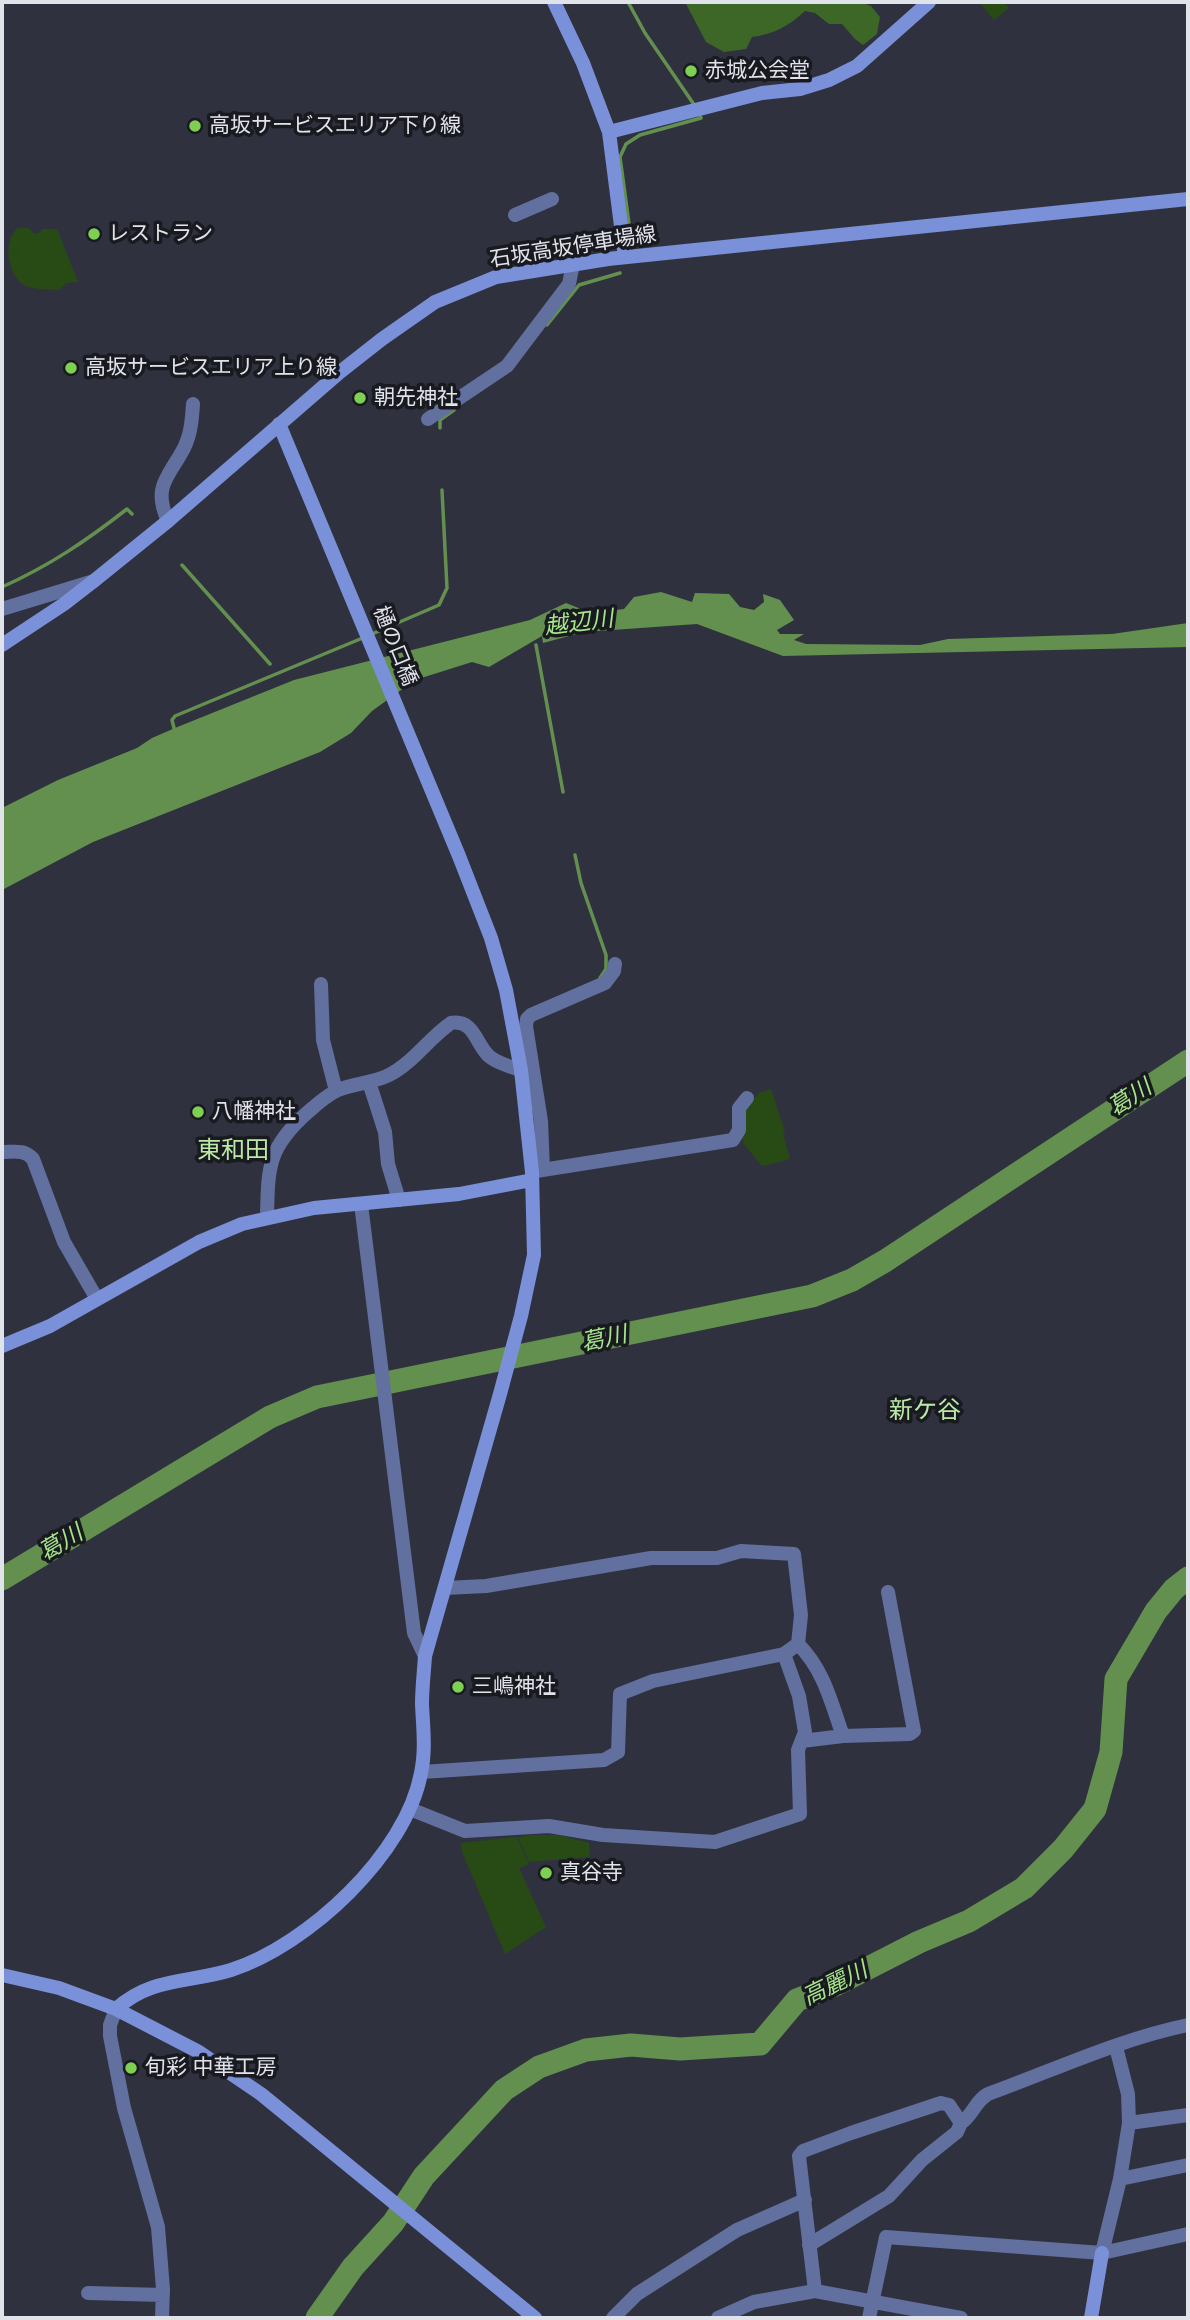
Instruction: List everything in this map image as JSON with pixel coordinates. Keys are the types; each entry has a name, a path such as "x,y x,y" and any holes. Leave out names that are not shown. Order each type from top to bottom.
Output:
{"street":[{"path":"554,2 583,63 609,132 625,257"},
{"path":"609,132 751,95 800,89 829,80 857,66 929,2"},
{"path":"515,215 552,199"},
{"name":"石坂高坂停車場線","path":"2,645 95,580 382,339 435,302 496,277 625,257 1188,199"},
{"path":"428,419 507,366 569,284 573,264"},
{"path":"168,521 162,507 163,481 184,449 191,428 193,404"},
{"name":"樋の口橋","path":"116,2009 131,1996 145,1989 231,1970 283,1945 320,1919 368,1872 394,1839 410,1809 422,1772 425,1656 503,1384 534,1255 535,1174 522,1070 498,958 456,849 279,424"},
{"path":"2,609 95,580"},
{"path":"535,1174 541,1121 527,1019 605,983 614,971 615,964"},
{"path":"321,984 323,1040 336,1091"},
{"path":"268,1217 269,1167 276,1148 288,1131 328,1095 392,1073 444,1028 457,1022 470,1027 487,1055 503,1065 522,1070"},
{"path":"369,1082 385,1132 388,1164 399,1200"},
{"path":"2,1346 50,1326 199,1242 242,1224 314,1208 459,1194 535,1174 733,1140 739,1130 739,1108 747,1098"},
{"path":"2,1152 20,1151 33,1159 64,1242 97,1299"},
{"path":"361,1204 414,1633 425,1656"},
{"path":"422,1772 604,1760 618,1752 620,1694 653,1681 785,1654 798,1644 801,1615 794,1553 741,1551 717,1558 651,1558 486,1586 445,1588"},
{"path":"802,1741 843,1736 910,1734 914,1731 888,1592"},
{"path":"798,1644 820,1671 843,1736"},
{"path":"410,1809 465,1831 548,1826 603,1835 715,1842 800,1814 798,1750 805,1732 802,1710 785,1654"},
{"path":"2,1975 59,1988 116,2009 199,2052 261,2094 533,2316"},
{"path":"116,2009 110,2025 110,2036 124,2108 158,2227 162,2318"},
{"path":"809,2245 889,2196 922,2160 957,2132 981,2098 1116,2046 1163,2030 1188,2025"},
{"path":"1091,2318 1129,2123 1128,2094 1116,2046"},
{"path":"815,2291 799,2156 803,2151 941,2103 948,2105 961,2123"},
{"path":"1129,2123 1188,2115"},
{"path":"1120,2179 1188,2165"},
{"path":"612,2318 637,2294 737,2230 804,2200"},
{"path":"869,2318 886,2237 1102,2253 1188,2234"},
{"path":"719,2318 754,2302 815,2291 961,2318"},
{"path":"88,2293 163,2295"}],"shaded area":[{"path":"685,2 860,2 871,6 880,17 877,34 863,45 842,24 829,24 815,13 805,11 781,28 752,37 746,49 724,52 706,42"},
{"path":"1004,2 1009,8 994,20 981,4"},
{"path":"18,228 29,228 34,234 43,229 57,229 78,282 66,283 59,290 34,288 20,281 11,267 8,249"},
{"path":"771,1089 785,1132 783,1134 790,1159 762,1166 744,1144 742,1137 745,1109 759,1093"},
{"path":"558,1835 589,1843 590,1857 529,1862 518,1837"},
{"path":"517,1837 529,1864 519,1868 546,1927 505,1954 461,1849 461,1843"}],"water":[{"name":"越辺川","path":"661,592 692,602 695,593 729,594 740,607 754,610 764,602 763,594 780,600 794,620 777,630 780,634 804,634 794,640 806,644 920,645 948,639 1112,634 1188,623 1188,647 783,656 697,624 584,632 543,643 542,636 489,667 472,662 415,680 372,711 351,733 320,752 93,842 2,890 2,808 58,780 137,748 175,728 294,680 530,620 566,603 591,613 624,609 634,597"}],"waterway":[{"path":"628,2 645,33 695,106"},
{"path":"632,246 620,157 626,144 640,135 701,118 699,113"},
{"path":"547,325 579,285 620,273"},
{"path":"440,428 440,420 454,410"},
{"path":"372,634 439,605 447,588 442,490"},
{"path":"2,587 67,552 127,509 132,514"},
{"path":"182,565 270,664"},
{"path":"175,732 172,720 175,716 365,637"},
{"name":"越辺川","path":"536,645 563,792"},
{"path":"575,855 581,883 606,955 606,969 600,978"},
{"name":"葛川","path":"2,1579 270,1417 317,1397 812,1296 852,1280 885,1261 1188,1061"},
{"name":"高麗川","path":"317,2318 353,2267 393,2223 424,2176 504,2090 539,2067 586,2050 631,2045 680,2049 760,2044 797,2000 837,1984 919,1942 969,1921 1024,1888 1063,1849 1095,1809 1111,1752 1116,1679 1156,1611 1174,1589 1188,1578"}],"place":[{"name":"赤城公会堂","path":"691,71"},
{"name":"高坂サービスエリア下り線","path":"195,126"},
{"name":"レストラン","path":"94,234"},
{"name":"高坂サービスエリア上り線","path":"71,368"},
{"name":"朝先神社","path":"360,398"},
{"name":"八幡神社","path":"198,1112"},
{"name":"三嶋神社","path":"458,1687"},
{"name":"真谷寺","path":"546,1873"},
{"name":"旬彩 中華工房","path":"131,2068"}],"district":[{"name":"東和田","path":"233,1151"},
{"name":"新ケ谷","path":"925,1411"}]}
